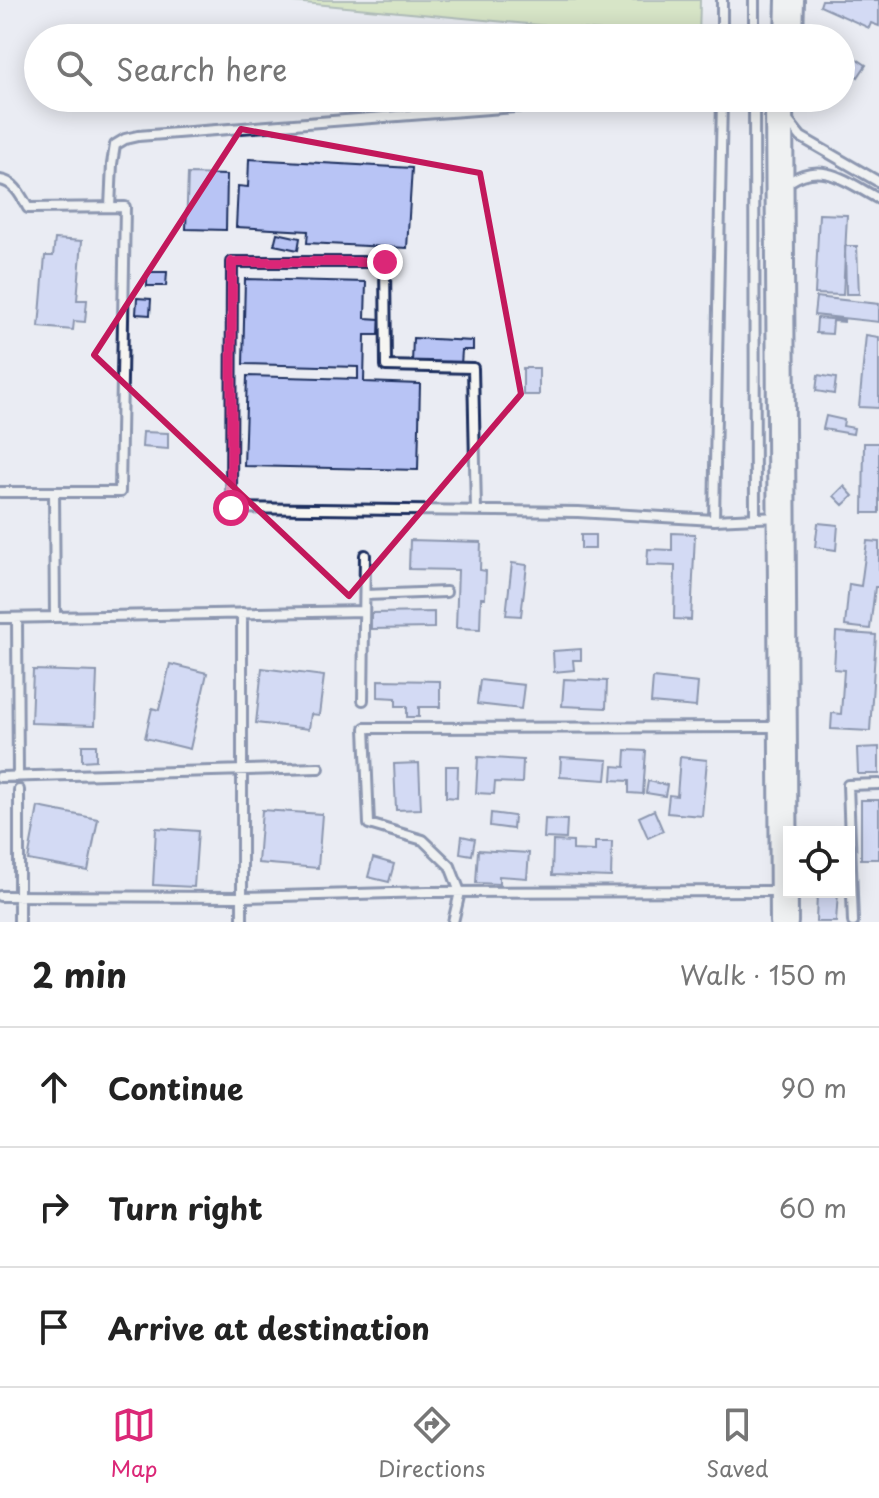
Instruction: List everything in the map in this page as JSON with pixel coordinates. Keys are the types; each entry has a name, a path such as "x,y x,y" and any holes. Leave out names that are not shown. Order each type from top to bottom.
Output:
{"main road":[{"path":"779,0 779,24"},
{"path":"789,24 790,0"},
{"path":"786,112 768,517 783,727 786,826"},
{"path":"786,112 793,826"},
{"path":"784,922 787,898"},
{"path":"789,898 793,922"}],"lane":[{"path":"722,0 722,24"},
{"path":"754,0 754,24"},
{"path":"110,207 115,145 125,139 458,112"},
{"path":"714,520 722,112"},
{"path":"476,511 473,368 386,366 385,262 232,262 231,508 476,511 578,512 714,520 768,517 754,112"},
{"path":"789,112 801,137 879,182"},
{"path":"789,182 811,171 823,171 879,199"},
{"path":"0,180 7,181 28,208 125,207 120,492 0,492"},
{"path":"54,492 55,617"},
{"path":"363,700 365,555"},
{"path":"365,595 446,592"},
{"path":"0,618 364,611"},
{"path":"242,613 242,922"},
{"path":"17,618 18,776"},
{"path":"453,922 460,892 450,866 423,840 369,824 365,728 783,727"},
{"path":"0,777 319,768"},
{"path":"853,922 848,785 879,784"},
{"path":"19,790 19,922"},
{"path":"0,896 242,897 460,892 783,891"}],"highlighted area":[{"path":"241,129 480,173 521,394 349,596 94,355"}],"green space":[{"path":"272,0 700,0 699,24 527,24"}],"building":[{"path":"822,0 879,0 879,26 871,23 869,28 820,6"},
{"path":"855,58 866,65 858,77 855,75"},
{"path":"249,159 412,168 407,248 307,243 308,231 236,227 238,186 248,187"},
{"path":"188,174 227,175 226,230 186,229"},
{"path":"819,214 847,215 843,295 815,294"},
{"path":"277,233 300,238 298,250 274,245"},
{"path":"55,239 82,241 77,300 87,300 85,322 74,321 73,330 39,327 45,256 53,256"},
{"path":"845,246 857,246 859,294 846,294"},
{"path":"147,272 167,272 166,286 147,286"},
{"path":"245,279 366,282 365,318 380,319 379,335 365,335 364,382 420,384 418,470 244,466 247,376 358,379 358,367 243,364"},
{"path":"816,297 879,304 879,322 814,315"},
{"path":"137,298 151,299 150,315 136,314"},
{"path":"817,318 844,322 833,321 832,334 816,333"},
{"path":"866,335 879,337 879,408 859,407"},
{"path":"413,338 473,341 473,350 462,350 461,365 412,363"},
{"path":"523,368 539,368 539,395 523,395"},
{"path":"818,375 836,378 834,394 816,391"},
{"path":"826,416 844,420 843,426 854,428 853,434 823,429"},
{"path":"143,432 168,433 168,449 142,447"},
{"path":"864,443 879,443 879,513 863,513"},
{"path":"844,486 853,496 843,505 834,496"},
{"path":"818,523 838,525 836,550 815,547"},
{"path":"672,533 695,534 691,620 674,619 675,566 647,565 648,549 672,550"},
{"path":"581,535 595,535 595,549 581,549"},
{"path":"410,540 481,542 480,570 486,571 480,629 456,628 458,570 409,569"},
{"path":"867,541 879,542 879,587 875,587 870,629 845,626 849,584 861,586"},
{"path":"512,563 527,565 521,616 506,615"},
{"path":"434,612 434,628 371,629 371,613"},
{"path":"836,632 876,635 870,731 831,729 832,713 841,714 844,670 834,669"},
{"path":"581,649 581,660 573,660 574,670 554,672 553,651"},
{"path":"170,664 207,673 190,749 145,738 152,708 159,710"},
{"path":"262,668 324,676 319,715 311,714 309,729 256,723"},
{"path":"33,670 97,672 95,725 31,723"},
{"path":"653,678 698,683 696,707 651,703"},
{"path":"564,679 607,681 606,708 562,706"},
{"path":"378,680 440,681 440,707 419,707 419,717 407,717 407,706 396,706 396,698 378,697"},
{"path":"480,680 524,685 521,709 477,704"},
{"path":"82,745 96,745 96,760 82,761"},
{"path":"879,747 879,774 858,774 857,748"},
{"path":"626,750 646,751 643,794 629,793 629,781 612,780 613,766 625,767"},
{"path":"478,757 523,760 522,783 495,782 494,794 476,793"},
{"path":"561,757 608,760 606,780 560,777"},
{"path":"680,757 707,760 702,816 667,813 669,795 677,796"},
{"path":"419,763 421,809 396,810 394,764"},
{"path":"446,766 458,766 457,798 446,797"},
{"path":"648,781 667,785 665,796 646,793"},
{"path":"861,800 879,800 879,859 861,859"},
{"path":"38,807 98,819 88,871 28,860"},
{"path":"262,810 322,814 318,868 258,863"},
{"path":"654,810 663,831 648,838 639,817"},
{"path":"491,813 514,816 513,829 490,826"},
{"path":"545,819 567,820 566,839 544,838"},
{"path":"156,828 198,831 194,887 153,885"},
{"path":"462,836 475,839 472,855 460,853"},
{"path":"553,841 573,842 573,850 595,851 595,842 612,842 611,877 552,875"},
{"path":"478,850 529,853 527,878 499,876 499,884 476,883"},
{"path":"373,858 394,864 389,882 368,877"},
{"path":"817,898 838,898 836,922 816,922"}],"route":[{"path":"231,508 232,262 385,262"}]}
